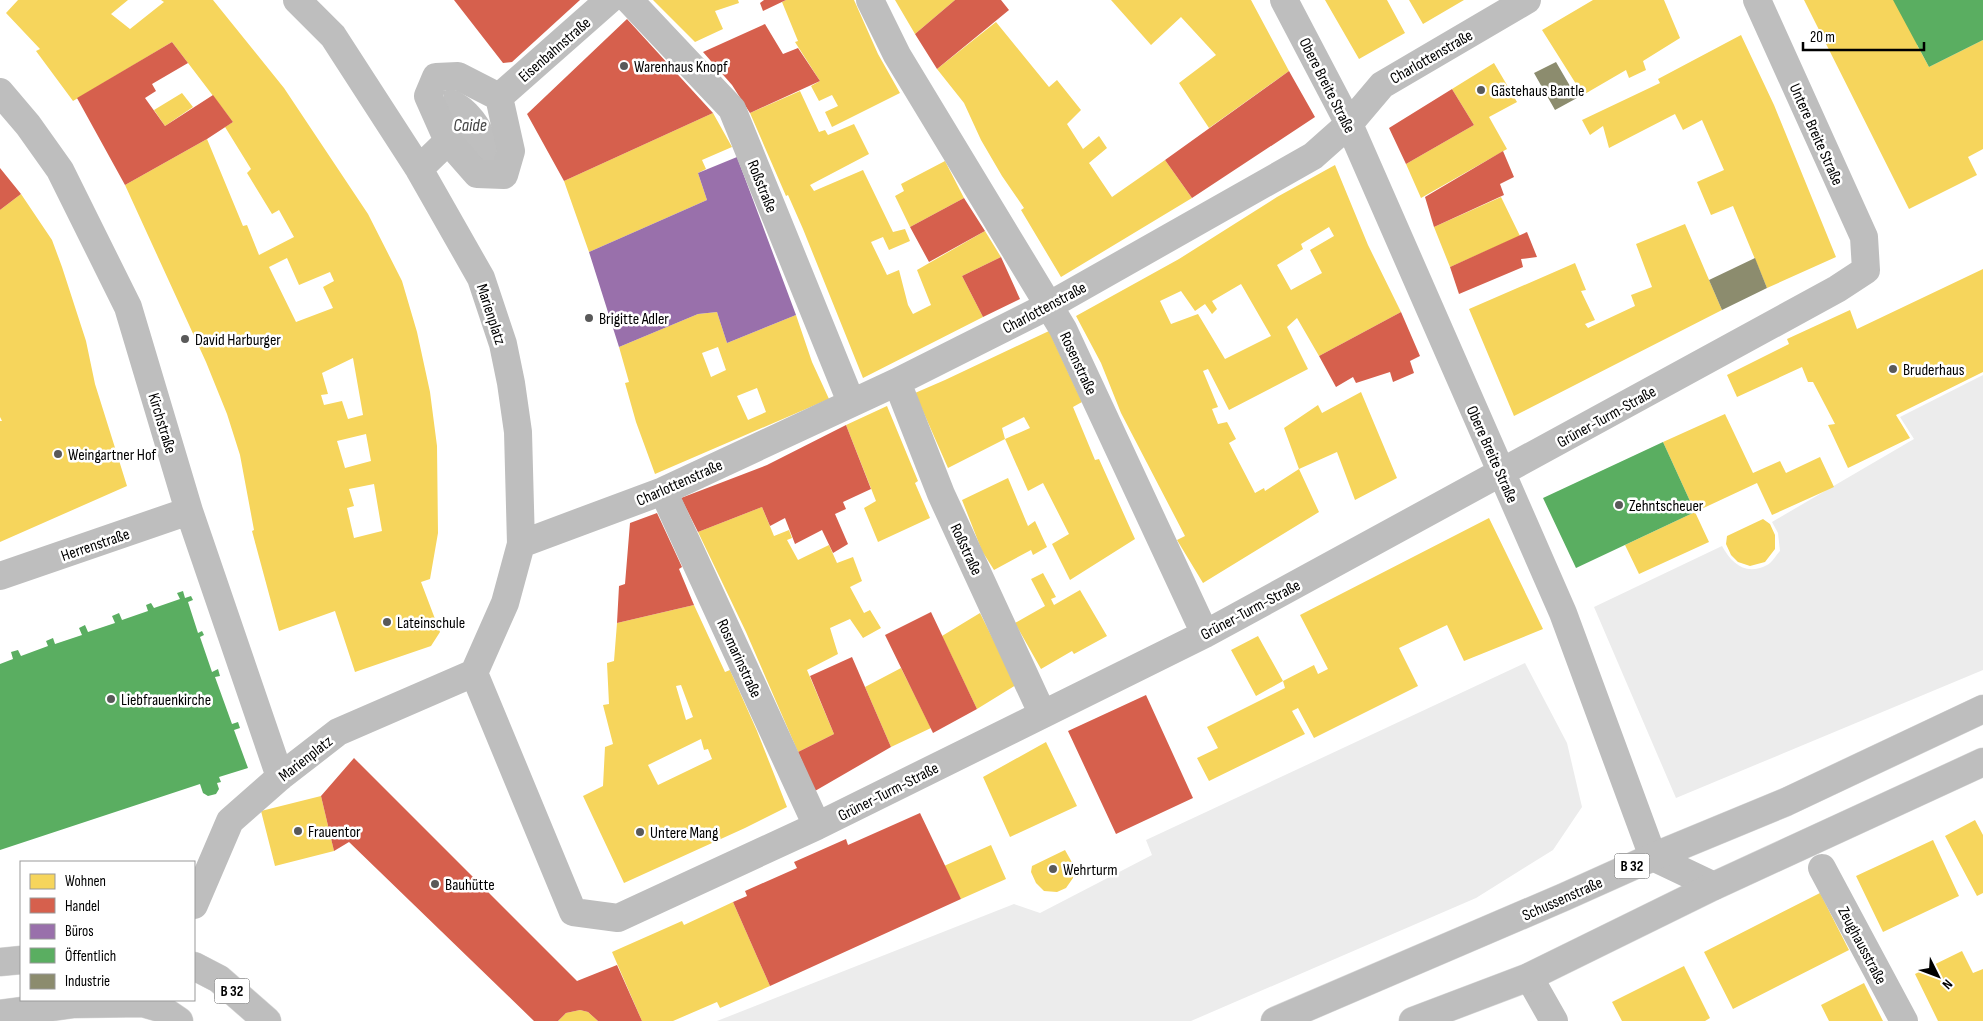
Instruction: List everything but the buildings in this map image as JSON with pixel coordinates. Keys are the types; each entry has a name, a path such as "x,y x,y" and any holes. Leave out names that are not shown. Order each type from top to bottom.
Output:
{"street":[{"name":"Marienplatz","path":"195,903 230,821 280,777 338,732 474,673 505,603 521,544 518,432 511,383 503,344 481,278 418,169 333,36 298,0"},
{"name":"Eisenbahnstraße","path":"499,97 609,0"},
{"name":"Roßstraße","path":"629,0 732,109 851,402"},
{"name":"Rosenstraße","path":"870,0 897,55 1063,328 1205,634"},
{"name":"Obere Breite Straße","path":"1284,0 1350,124 1502,473 1577,650 1652,857"},
{"name":"Charlottenstraße","path":"521,544 663,491 897,382 1050,305 1313,156 1350,124 1382,84 1527,0"},
{"name":"Untere Breite Straße","path":"1758,0 1864,237 1866,270"},
{"path":"458,76 499,97 511,151 504,174 477,174 448,141 428,96 436,77 458,76"},
{"name":"Kirchstraße","path":"0,92 28,125 60,170 128,307 189,511 280,777"},
{"path":"418,169 448,141"},
{"name":"Grüner-Turm-Straße","path":"474,673 573,912 618,918 817,826 1205,634 1837,289 1866,270"},
{"name":"Roßstraße","path":"897,382 941,494 1042,713"},
{"name":"Rosmarinstraße","path":"663,491 817,826"},
{"name":"Herrenstraße","path":"0,576 189,511"},
{"name":"Schussenstraße","path":"1275,1021 1564,897 1652,857 1786,802 1983,709"},
{"path":"1413,1021 1529,977 1714,886 1983,762"},
{"path":"1652,857 1714,886"},
{"name":"Zeughausstraße","path":"1822,868 1904,1021"},
{"path":"0,962 20,960"},
{"name":"B 32","path":"195,967 219,979 267,1021"},
{"path":"1529,977 1550,1013"},
{"path":"0,1014 74,1004 142,1003 167,1010"}],"shaded area":[{"path":"1983,375 1983,670 1676,798 1594,607 1722,546 1735,563 1746,569 1759,568 1769,564 1780,551 1778,533 1772,522 1914,439 1900,417"},
{"path":"1525,663 1567,743 1582,807 1553,850 1476,898 1191,1021 717,1021 1014,904 1040,913 1152,855 1146,840"}],"water":[{"name":"Caide","path":"448,88 458,91 469,98 487,117 497,141 497,152 493,163 485,165 463,147 443,98 444,92"}],"place":[{"name":"Warenhaus Knopf","path":"624,66"},
{"name":"Gästehaus Bantle","path":"1481,90"},
{"name":"Brigitte Adler","path":"589,318"},
{"name":"David Harburger","path":"185,339"},
{"name":"Bruderhaus","path":"1893,369"},
{"name":"Weingartner Hof","path":"58,454"},
{"name":"Zehntscheuer","path":"1619,505"},
{"name":"Lateinschule","path":"387,622"},
{"name":"Liebfrauenkirche","path":"111,699"},
{"name":"Frauentor","path":"298,831"},
{"name":"Untere Mang","path":"640,832"},
{"name":"Wehrturm","path":"1053,869"},
{"name":"Bauhütte","path":"435,884"}]}
